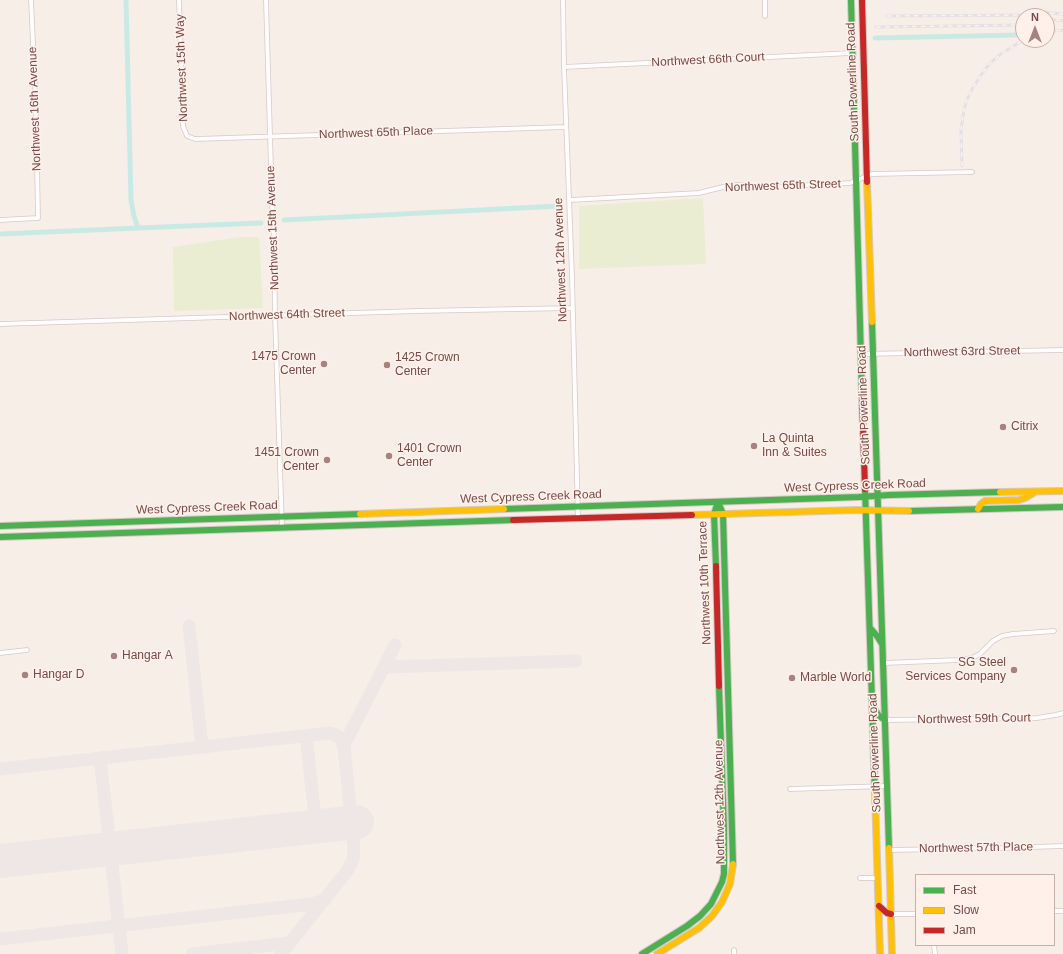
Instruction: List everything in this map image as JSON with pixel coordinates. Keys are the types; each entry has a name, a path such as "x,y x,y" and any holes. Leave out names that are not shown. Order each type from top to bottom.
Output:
{"main road":[{"name":"South Powerline Road","path":"851,0 880,954"},
{"name":"South Powerline Road","path":"862,0 879,496 892,954"},
{"name":"West Cypress Creek Road","path":"0,526 1063,491"},
{"path":"978,509 985,501 1025,498 1036,492"},
{"name":"Northwest 10th Terrace","path":"718,502 723,514 727,664"},
{"name":"Northwest 10th Terrace","path":"718,502 714,514 719,683"},
{"name":"West Cypress Creek Road","path":"0,537 714,514 1063,507"},
{"path":"373,525 380,517 390,513"},
{"path":"870,628 883,645"},
{"path":"718,637 726,637"},
{"name":"Northwest 12th Avenue","path":"657,954 706,922 722,902 730,884 733,867 733,829 727,664"},
{"name":"Northwest 12th Avenue","path":"642,954 650,952 694,921 706,910 715,897 722,882 724,874 724,829 719,683"},
{"path":"873,708 879,716 885,720 880,723 874,732"},
{"path":"724,829 733,829"},
{"path":"879,906 887,913 891,914"}],"street":[{"name":"Northwest 16th Avenue","path":"0,220 38,218 32,0"},
{"name":"Northwest 15th Way","path":"179,0 183,126 187,136"},
{"name":"Northwest 15th Avenue","path":"266,0 282,528"},
{"name":"Northwest 12th Avenue","path":"563,0 566,126 570,200 578,519"},
{"path":"765,0 765,16"},
{"name":"Northwest 66th Court","path":"564,67 852,53"},
{"name":"Northwest 65th Place","path":"187,136 195,139 566,126"},
{"name":"Northwest 65th Street","path":"570,200 699,193 738,185 774,187 850,183 872,174 972,172"},
{"name":"Northwest 64th Street","path":"0,324 417,311 573,308"},
{"name":"Northwest 63rd Street","path":"862,354 1063,350"},
{"path":"884,663 959,660 972,658 980,654 993,641 1002,636 1054,631"},
{"path":"0,653 27,650"},
{"name":"Northwest 59th Court","path":"885,720 1036,718 1063,713"},
{"path":"790,789 887,786"},
{"name":"Northwest 57th Place","path":"889,850 1063,846"},
{"path":"860,878 878,878"},
{"path":"891,914 915,914"}],"green space":[{"path":"703,198 706,264 579,269 579,206"},
{"path":"240,237 259,237 263,308 174,311 173,247"}],"waterway":[{"path":"126,0 131,200 138,228"},
{"path":"875,38 1015,35"},
{"path":"284,220 559,206"},
{"path":"0,234 261,223"}],"taxiway":[{"path":"189,626 202,747"},
{"path":"344,747 395,645"},
{"path":"384,667 576,661"},
{"path":"0,769 330,733 336,735 341,739 344,747 354,848 353,860 347,871 281,954"},
{"path":"306,736 316,826"},
{"path":"100,758 122,954"},
{"path":"0,939 312,904 325,900"},
{"path":"192,954 289,943"}],"runway":[{"path":"0,861 357,822"}],"railway":[{"path":"1055,13 1063,14"},
{"path":"887,16 1015,15"},
{"path":"1055,20 1063,21"},
{"path":"876,27 1015,25"},
{"path":"1055,31 1063,30"},
{"path":"962,166 961,130 966,102 971,91 990,63 1015,45"}],"traffic: fast":[{"path":"851,0 862,395"},
{"path":"872,322 889,848"},
{"path":"865,489 875,794"},
{"path":"504,509 1000,492"},
{"path":"716,566 714,514 718,502"},
{"path":"718,502 723,514 733,864"},
{"path":"909,511 1063,507"},
{"path":"0,526 360,514"},
{"path":"0,537 513,520"},
{"path":"870,628 882,644"},
{"path":"642,954 687,926 700,916 711,904 722,882 724,874 724,829 719,686"},
{"path":"873,707 879,716 885,720"}],"traffic: slow":[{"path":"867,182 872,322"},
{"path":"1000,492 1063,491"},
{"path":"978,509 985,501 1019,500 1035,492"},
{"path":"360,514 504,509"},
{"path":"692,515 856,510 909,511"},
{"path":"875,794 880,954"},
{"path":"889,848 892,954"},
{"path":"657,954 699,928 712,916 722,902 730,884 733,864"}],"traffic: jam":[{"path":"862,0 867,182"},
{"path":"862,395 865,489"},
{"path":"513,520 692,515"},
{"path":"716,566 719,686"},
{"path":"879,906 887,913 891,914"}],"place":[{"name":"1475 Crown Center","path":"324,364"},
{"name":"1425 Crown Center","path":"387,365"},
{"name":"Citrix","path":"1003,427"},
{"name":"La Quinta Inn & Suites","path":"754,446"},
{"name":"1401 Crown Center","path":"389,456"},
{"name":"1451 Crown Center","path":"327,460"},
{"name":"Hangar A","path":"114,656"},
{"name":"SG Steel Services Company","path":"1014,670"},
{"name":"Hangar D","path":"25,675"},
{"name":"Marble World","path":"792,678"}]}
